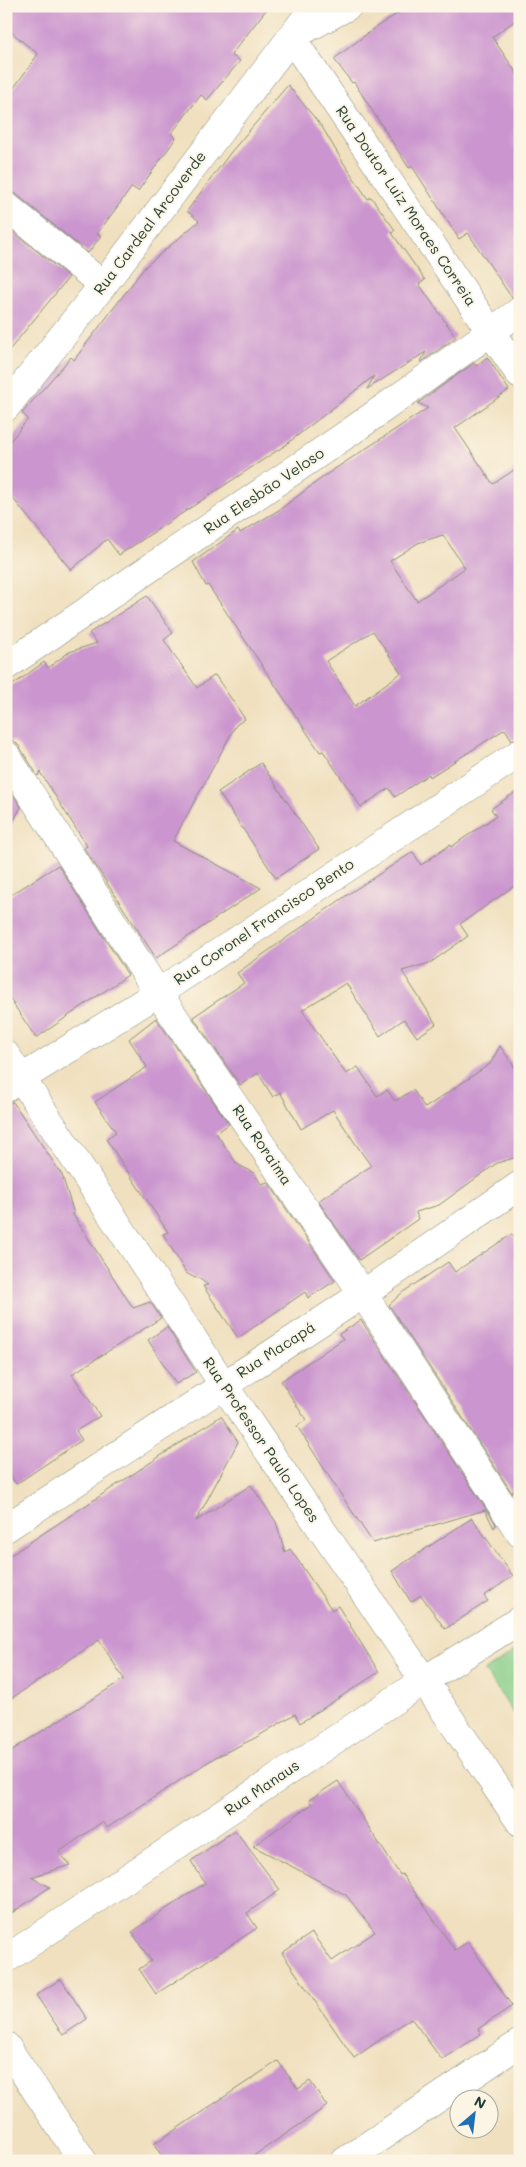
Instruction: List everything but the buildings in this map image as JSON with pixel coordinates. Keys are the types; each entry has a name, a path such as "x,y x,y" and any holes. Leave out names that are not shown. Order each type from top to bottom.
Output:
{"street":[{"name":"Rua Cardeal Arcoverde","path":"6,407 104,285 315,6"},
{"name":"Rua Cardeal Arcoverde","path":"291,37 348,6"},
{"name":"Rua Doutor Luiz Moraes Correia","path":"291,37 520,375"},
{"path":"6,206 104,285"},
{"name":"Rua Elesbão Veloso","path":"6,666 353,430 490,331 520,312"},
{"name":"Rua Coronel Francisco Bento","path":"14,1083 158,993 520,753"},
{"name":"Rua Roraima","path":"6,755 158,993 363,1294 520,1533"},
{"name":"Rua Professor Paulo Lopes","path":"6,1055 14,1083 223,1384 520,1822"},
{"name":"Rua Macapá","path":"6,1528 363,1294 520,1185"},
{"name":"Rua Manaus","path":"6,1960 423,1681 520,1620"},
{"path":"345,2161 520,2043"},
{"path":"6,2046 83,2161"}],"green space":[{"path":"520,1647 520,1723 485,1671"}]}
